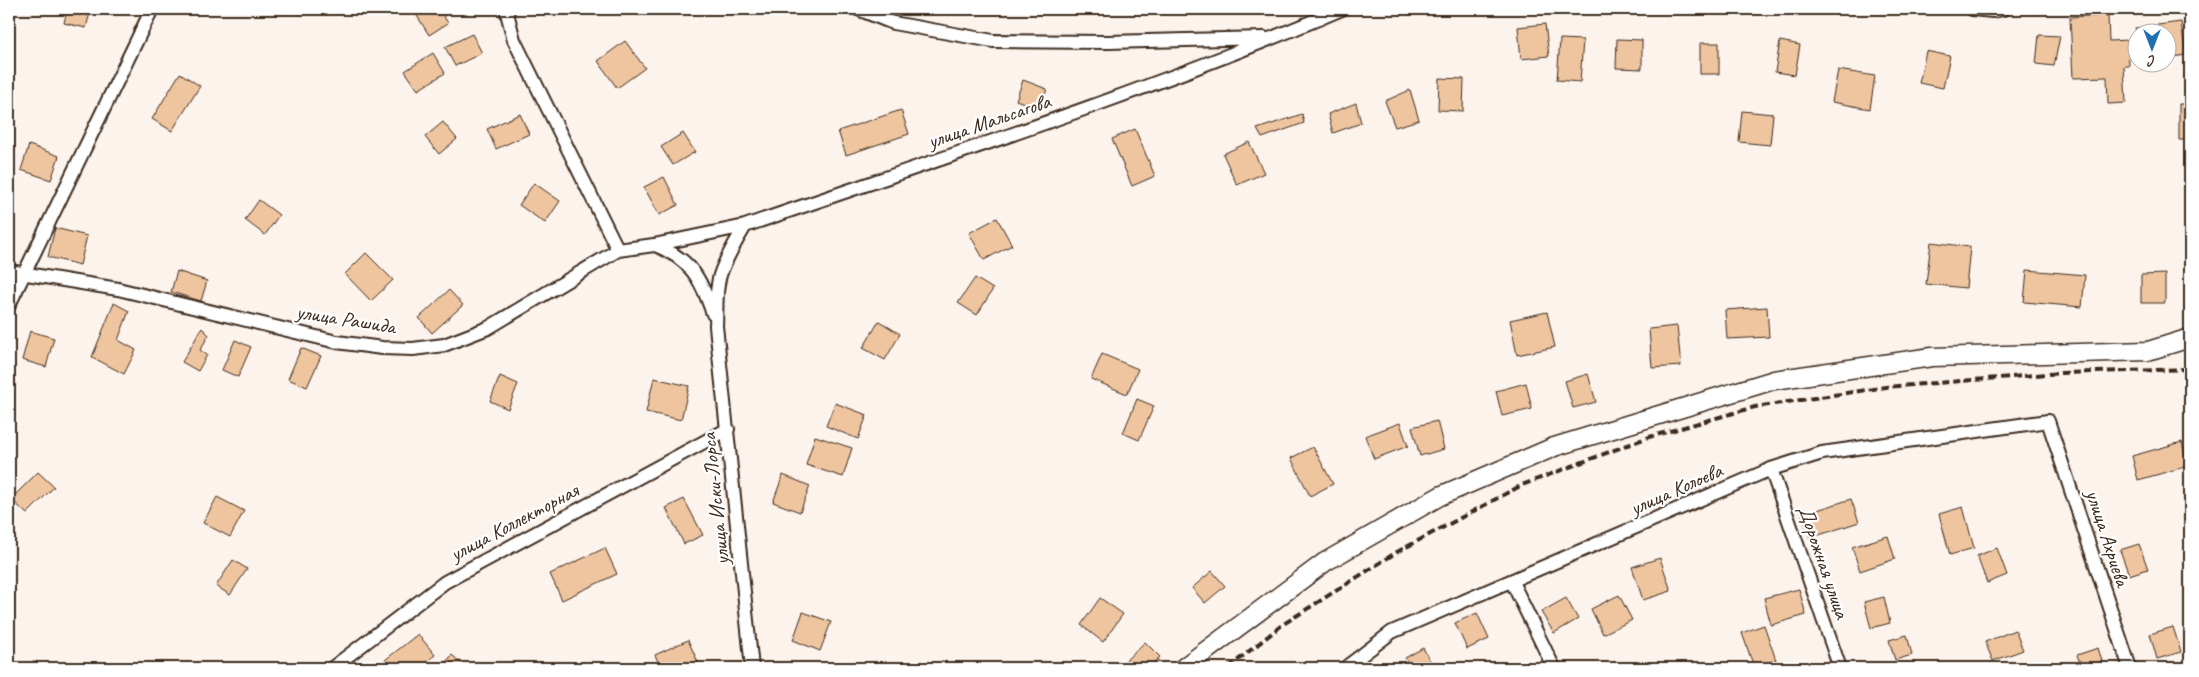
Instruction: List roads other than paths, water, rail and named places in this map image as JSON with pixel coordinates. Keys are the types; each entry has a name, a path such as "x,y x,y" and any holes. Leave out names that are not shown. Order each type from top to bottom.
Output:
{"street":[{"path":"9,305 152,9"},
{"path":"506,9 514,40 618,250"},
{"path":"858,9 893,23 993,41 1108,42 1274,38"},
{"name":"улица Мальсагова","path":"745,226 1116,98 1274,38 1342,9"},
{"path":"1972,9 1993,11 2003,9"},
{"path":"716,326 720,276 745,226"},
{"name":"улица Рашида","path":"9,271 118,289 336,342 382,348 413,349 444,346 488,328 618,250 654,245 745,226"},
{"path":"654,245 678,256 696,275 706,296 716,326"},
{"name":"улица Иски-Лорса","path":"716,326 752,668"},
{"path":"1183,668 1325,562 1440,496 1554,447 1774,380 1932,357 2148,351 2190,338"},
{"name":"улица Колоева","path":"1346,668 1392,632 1771,469 1822,453 2048,421"},
{"name":"улица Ахриева","path":"2048,421 2130,668"},
{"name":"улица Коллекторная","path":"332,668 445,582 728,430"},
{"name":"Дорожная улица","path":"1771,469 1840,668"},
{"path":"1512,582 1554,668"}],"railway":[{"path":"1228,668 1282,625 1397,552 1522,485 1649,437 1755,407 1886,387 2061,373 2190,369"}]}
